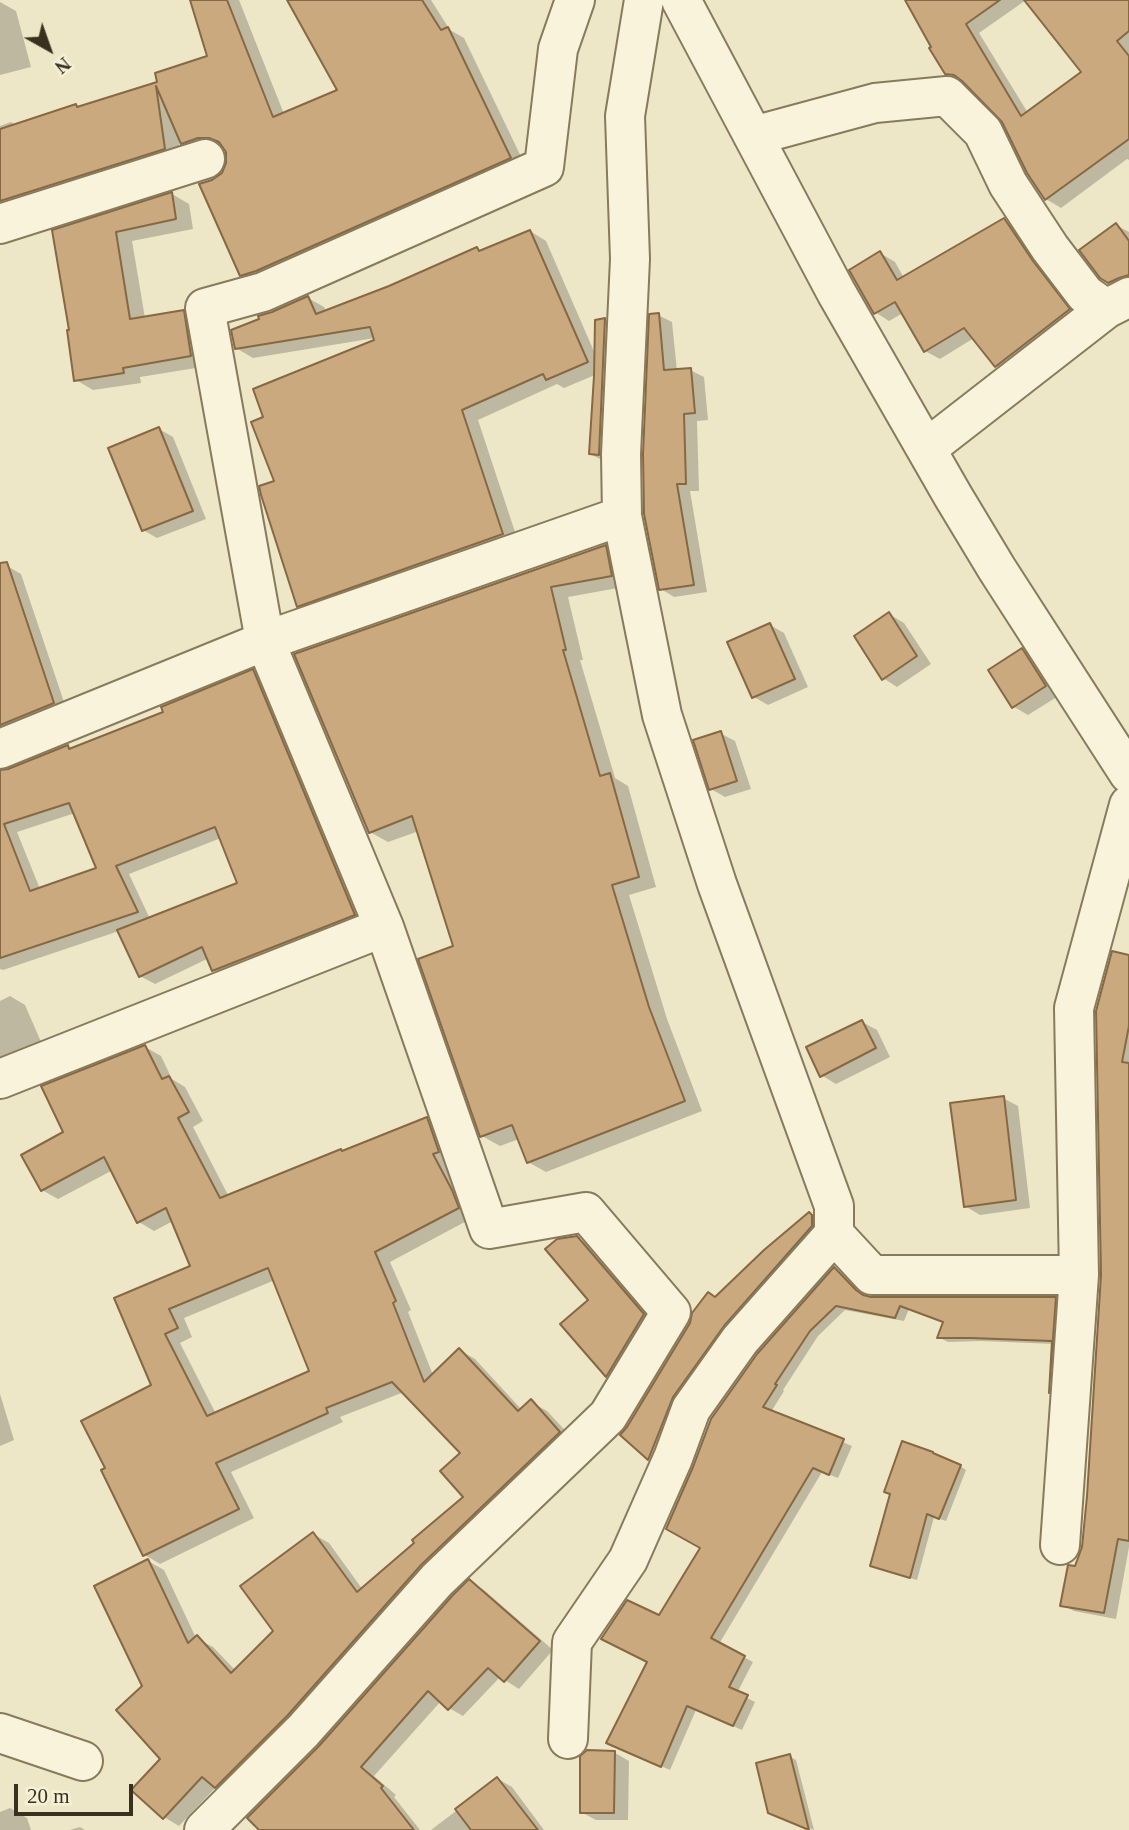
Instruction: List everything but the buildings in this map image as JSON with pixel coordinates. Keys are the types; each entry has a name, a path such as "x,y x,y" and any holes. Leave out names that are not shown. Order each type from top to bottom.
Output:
{"street":[{"path":"204,1830 303,1731 436,1580 608,1416 671,1311 586,1212 489,1229 384,927 265,640 205,308 263,292 544,167 558,49 575,0"},
{"path":"568,1739 572,1642 628,1560 673,1458 691,1409 740,1340 834,1234 834,1206 716,884 662,715 622,516 621,454 630,259 625,116 644,0"},
{"path":"681,0 836,292 926,449 997,569 1129,774"},
{"path":"753,136 875,103 947,96 983,132 1008,184 1050,248 1085,294 1118,303"},
{"path":"0,224 205,159"},
{"path":"926,449 1118,303"},
{"path":"0,749 265,640 622,516"},
{"path":"1059,1545 1079,1275 1074,1008 1129,806"},
{"path":"0,1079 384,927"},
{"path":"834,1234 872,1275 1079,1275"},
{"path":"0,1733 83,1761"}]}
